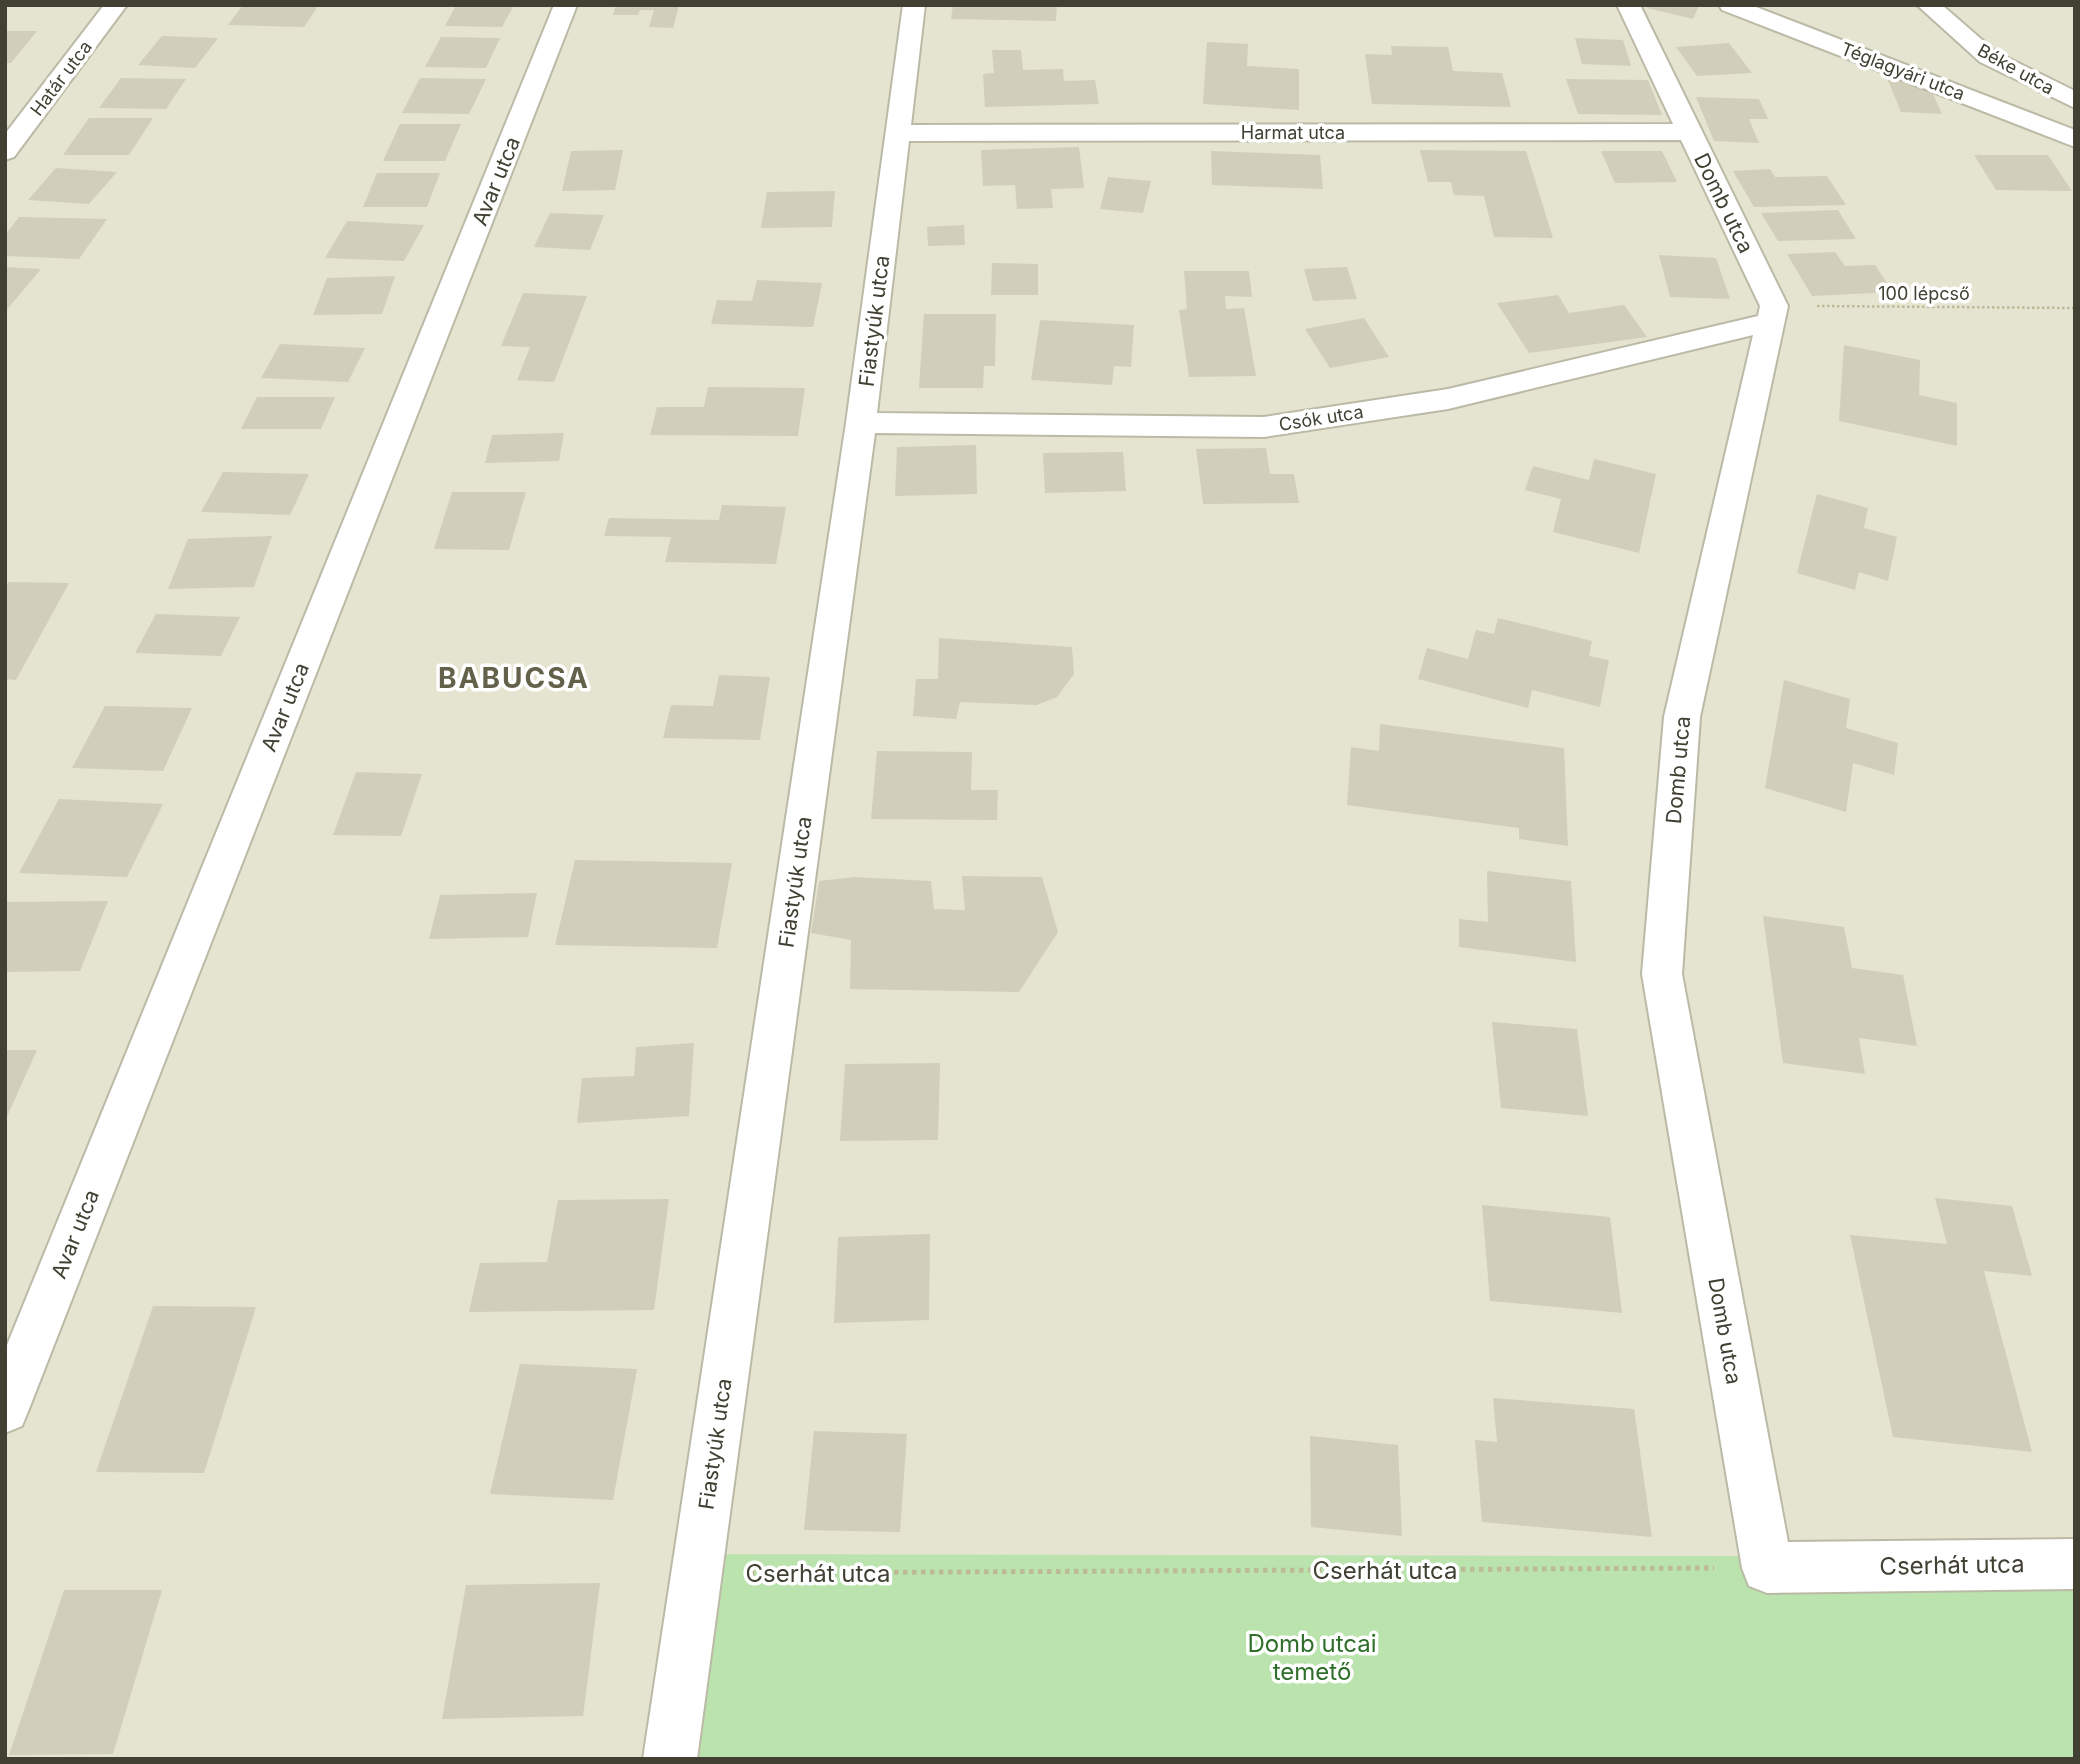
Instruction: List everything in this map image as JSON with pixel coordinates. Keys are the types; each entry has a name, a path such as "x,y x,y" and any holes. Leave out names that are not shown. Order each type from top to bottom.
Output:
{"street":[{"name":"Határ utca","path":"5,152 116,5"},
{"name":"Avar utca","path":"5,1409 566,5"},
{"name":"Fiastyúk utca","path":"670,1759 861,423 914,5"},
{"name":"Domb utca","path":"1628,5 1772,314 1682,717 1662,974 1767,1568"},
{"name":"Téglagyári utca","path":"1730,5 2075,139"},
{"name":"Béke utca","path":"1928,5 1988,57 2075,101"},
{"name":"Harmat utca","path":"897,133 1689,132"},
{"name":"Csók utca","path":"861,423 1264,426 1447,398 1772,314"},
{"name":"Cserhát utca","path":"1767,1568 2075,1564"}],"path":[{"name":"100 lépcső","path":"1772,314 2075,308"},
{"name":"Cserhát utca","path":"696,1574 1767,1568"}],"shaded area":[{"path":"5,5 2075,5 2075,1759 5,1759"}],"green space":[{"name":"Domb utcai temető","path":"703,1554 2075,1557 2075,1759 679,1759"}],"building":[{"path":"243,5 318,6 304,27 228,25"},
{"path":"456,5 514,5 502,27 445,26"},
{"path":"616,5 679,5 673,28 649,27 654,10 640,10 638,15 613,15"},
{"path":"953,5 1057,5 1056,21 951,19"},
{"path":"1648,5 1699,5 1693,19 1647,8"},
{"path":"5,31 37,31 11,63 5,63"},
{"path":"162,36 218,38 195,68 138,65"},
{"path":"441,37 500,38 486,68 425,67"},
{"path":"1575,38 1623,40 1631,66 1582,64"},
{"path":"1207,42 1248,44 1247,66 1299,69 1299,110 1203,104"},
{"path":"1729,43 1752,73 1697,76 1676,47"},
{"path":"1391,46 1448,47 1453,71 1502,73 1511,107 1372,104 1365,54 1392,55"},
{"path":"992,50 1021,50 1023,70 1063,69 1064,81 1095,80 1099,104 985,107 983,74 994,73"},
{"path":"121,78 186,79 166,109 99,108"},
{"path":"420,78 486,79 469,114 402,113"},
{"path":"1887,78 1927,81 1942,114 1901,112"},
{"path":"1566,79 1648,80 1662,115 1578,114"},
{"path":"1696,97 1759,99 1768,119 1749,119 1759,143 1714,141"},
{"path":"89,118 153,118 129,155 63,155"},
{"path":"400,124 461,124 445,161 383,161"},
{"path":"1079,147 1084,188 1051,189 1053,208 1017,209 1015,185 983,186 981,150"},
{"path":"623,150 615,190 562,191 571,151"},
{"path":"1420,150 1526,151 1553,238 1494,237 1484,196 1454,195 1451,182 1428,182"},
{"path":"1211,151 1320,155 1323,189 1212,185"},
{"path":"1601,151 1662,151 1677,182 1615,183"},
{"path":"1974,155 2048,155 2072,191 1996,190"},
{"path":"56,168 117,172 89,204 28,200"},
{"path":"1770,169 1775,177 1827,176 1846,205 1754,207 1733,171"},
{"path":"377,173 440,173 427,207 363,207"},
{"path":"1108,177 1151,181 1143,213 1100,209"},
{"path":"835,191 832,227 761,228 767,192"},
{"path":"1838,210 1856,239 1778,241 1761,213"},
{"path":"550,213 604,215 590,250 534,247"},
{"path":"19,217 107,219 79,259 5,256 5,235"},
{"path":"347,221 424,225 404,261 325,258"},
{"path":"964,225 965,245 928,246 927,227"},
{"path":"1835,252 1845,266 1875,265 1893,292 1812,296 1787,254"},
{"path":"1659,255 1716,258 1730,299 1670,297"},
{"path":"992,263 1038,264 1038,295 991,295"},
{"path":"5,267 41,269 5,312"},
{"path":"1347,267 1357,299 1313,301 1304,269"},
{"path":"1184,271 1249,271 1252,297 1225,296 1226,309 1244,308 1256,376 1189,377 1179,310 1187,309"},
{"path":"395,276 382,314 313,315 327,278"},
{"path":"757,280 822,283 813,327 711,324 717,300 752,301"},
{"path":"523,293 587,296 554,382 517,380 530,347 501,346"},
{"path":"1558,295 1569,313 1624,305 1647,337 1529,353 1497,303"},
{"path":"924,314 996,314 995,366 984,366 983,388 919,388"},
{"path":"1364,318 1389,357 1330,368 1305,329"},
{"path":"1040,320 1134,325 1131,367 1114,366 1112,385 1031,380"},
{"path":"280,344 365,348 348,382 261,378"},
{"path":"1844,345 1920,360 1919,395 1957,403 1957,446 1839,421"},
{"path":"708,387 805,388 798,436 650,435 657,407 704,407"},
{"path":"257,397 335,397 321,429 241,429"},
{"path":"564,433 559,461 485,463 492,435"},
{"path":"976,445 977,494 895,496 897,447"},
{"path":"1266,448 1270,474 1294,474 1299,503 1203,504 1196,449"},
{"path":"1123,452 1126,491 1045,493 1043,453"},
{"path":"1594,459 1656,474 1639,553 1553,532 1561,499 1525,490 1533,466 1589,480"},
{"path":"223,472 309,474 290,515 201,512"},
{"path":"452,492 526,492 509,550 434,549"},
{"path":"1817,494 1868,508 1864,528 1897,537 1888,581 1859,572 1855,590 1797,573"},
{"path":"722,505 786,507 776,564 665,562 671,537 604,536 609,518 719,520"},
{"path":"272,536 254,587 168,589 188,539"},
{"path":"9,582 69,583 16,680 5,679 5,588"},
{"path":"156,614 240,617 221,656 135,653"},
{"path":"1498,618 1592,641 1589,656 1609,660 1600,707 1532,690 1528,708 1418,679 1427,648 1468,659 1476,630 1494,634"},
{"path":"939,638 1072,647 1074,674 1057,697 1037,705 960,702 956,719 913,716 916,679 938,679"},
{"path":"719,675 770,677 760,740 663,738 671,705 713,706"},
{"path":"1784,680 1850,699 1846,728 1898,743 1894,775 1853,763 1846,812 1765,788"},
{"path":"105,706 192,708 163,771 72,768"},
{"path":"1380,724 1564,748 1568,846 1519,839 1519,828 1347,805 1351,747 1379,751"},
{"path":"877,751 972,752 971,790 998,790 997,820 871,819"},
{"path":"356,772 422,774 401,836 333,835"},
{"path":"59,799 163,804 127,877 19,873"},
{"path":"575,860 732,863 717,948 555,945"},
{"path":"1487,871 1571,881 1576,962 1459,947 1459,919 1488,922"},
{"path":"962,876 1042,877 1058,932 1019,992 850,989 851,940 811,933 819,881 854,877 931,881 934,909 965,910"},
{"path":"537,893 528,937 429,939 440,895"},
{"path":"108,901 80,971 5,972 6,902"},
{"path":"1763,916 1844,927 1852,968 1903,975 1917,1046 1859,1038 1865,1074 1783,1063"},
{"path":"1492,1022 1577,1029 1588,1116 1501,1108"},
{"path":"694,1043 689,1116 577,1123 582,1078 634,1076 636,1047"},
{"path":"5,1050 37,1050 5,1121"},
{"path":"940,1063 938,1140 840,1141 845,1064"},
{"path":"1935,1198 2012,1206 2032,1276 1984,1271 2032,1452 1893,1437 1850,1235 1947,1244"},
{"path":"669,1199 654,1310 469,1312 480,1263 547,1262 558,1200"},
{"path":"1482,1205 1610,1217 1622,1313 1490,1301"},
{"path":"930,1234 929,1320 834,1323 838,1237"},
{"path":"153,1306 256,1307 204,1473 96,1472"},
{"path":"520,1364 637,1369 613,1500 490,1494"},
{"path":"1493,1398 1634,1409 1652,1537 1482,1522 1475,1440 1497,1442"},
{"path":"814,1431 907,1434 900,1532 804,1530"},
{"path":"1310,1436 1398,1445 1402,1536 1311,1527"},
{"path":"600,1583 583,1716 442,1719 466,1585"},
{"path":"64,1590 162,1590 113,1754 9,1755"}],"district":[{"name":"BABUCSA","path":"514,678"}]}
